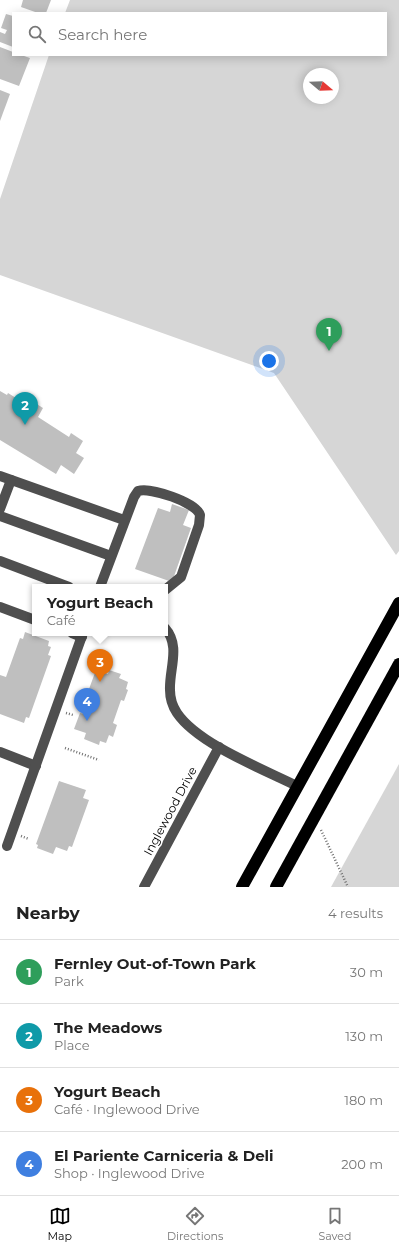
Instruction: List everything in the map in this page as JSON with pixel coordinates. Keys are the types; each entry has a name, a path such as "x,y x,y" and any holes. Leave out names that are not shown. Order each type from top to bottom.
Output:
{"highway":[{"path":"242,887 399,603"},
{"path":"276,887 399,664"}],"street":[{"path":"0,476 124,520"},
{"path":"0,509 11,480"},
{"path":"101,584 124,520 136,493 144,489 189,504 199,512 199,525 181,577 168,588"},
{"path":"0,516 111,556"},
{"path":"0,561 61,584"},
{"path":"0,607 32,619"},
{"path":"168,632 172,638 173,647 170,689 174,706 181,718 200,735 219,747 297,786"},
{"path":"7,846 36,766 78,636"},
{"name":"Inglewood Drive","path":"144,887 219,747"},
{"path":"0,752 36,766"}],"path":[{"path":"65,748 100,760"},
{"path":"315,816 348,887"}],"shaded area":[{"path":"70,0 399,0 399,551 396,555 274,373 0,275 0,199 49,56 387,56 387,12 65,12"},
{"path":"399,764 399,887 331,887"}],"building":[{"path":"23,0 51,0 46,12 35,12 21,7"},
{"path":"6,14 12,16 12,47 0,42 0,32 5,34 7,30 1,28"},
{"path":"0,47 12,52 12,56 24,56 30,58 19,86 0,79"},
{"path":"0,90 10,94 0,121"},
{"path":"0,391 7,395 8,393 24,403 27,398 43,408 38,417 69,437 71,433 83,441 76,453 84,458 74,474 61,465 56,474 0,440"},
{"path":"172,504 189,510 183,525 191,528 172,582 135,569 158,508 170,512"},
{"path":"25,632 32,636 49,641 48,646 51,647 48,655 51,656 29,718 26,717 24,723 0,714 0,675 6,677 20,638 23,639"},
{"path":"96,670 108,674 109,670 121,674 119,678 128,682 126,689 128,690 124,701 121,700 113,723 117,725 113,737 109,735 106,743 100,741 99,745 84,739 86,733 74,729 80,713 84,714 92,690 89,689"},
{"path":"59,781 86,790 83,798 89,800 72,847 69,846 67,851 56,847 53,854 37,848 38,845 36,844"}],"place":[{"name":"Fernley Out-of-Town Park","path":"329,351"},
{"name":"The Meadows","path":"25,425"},
{"name":"Yogurt Beach","path":"100,682"},
{"name":"El Pariente Carniceria & Deli","path":"87,721"}]}
